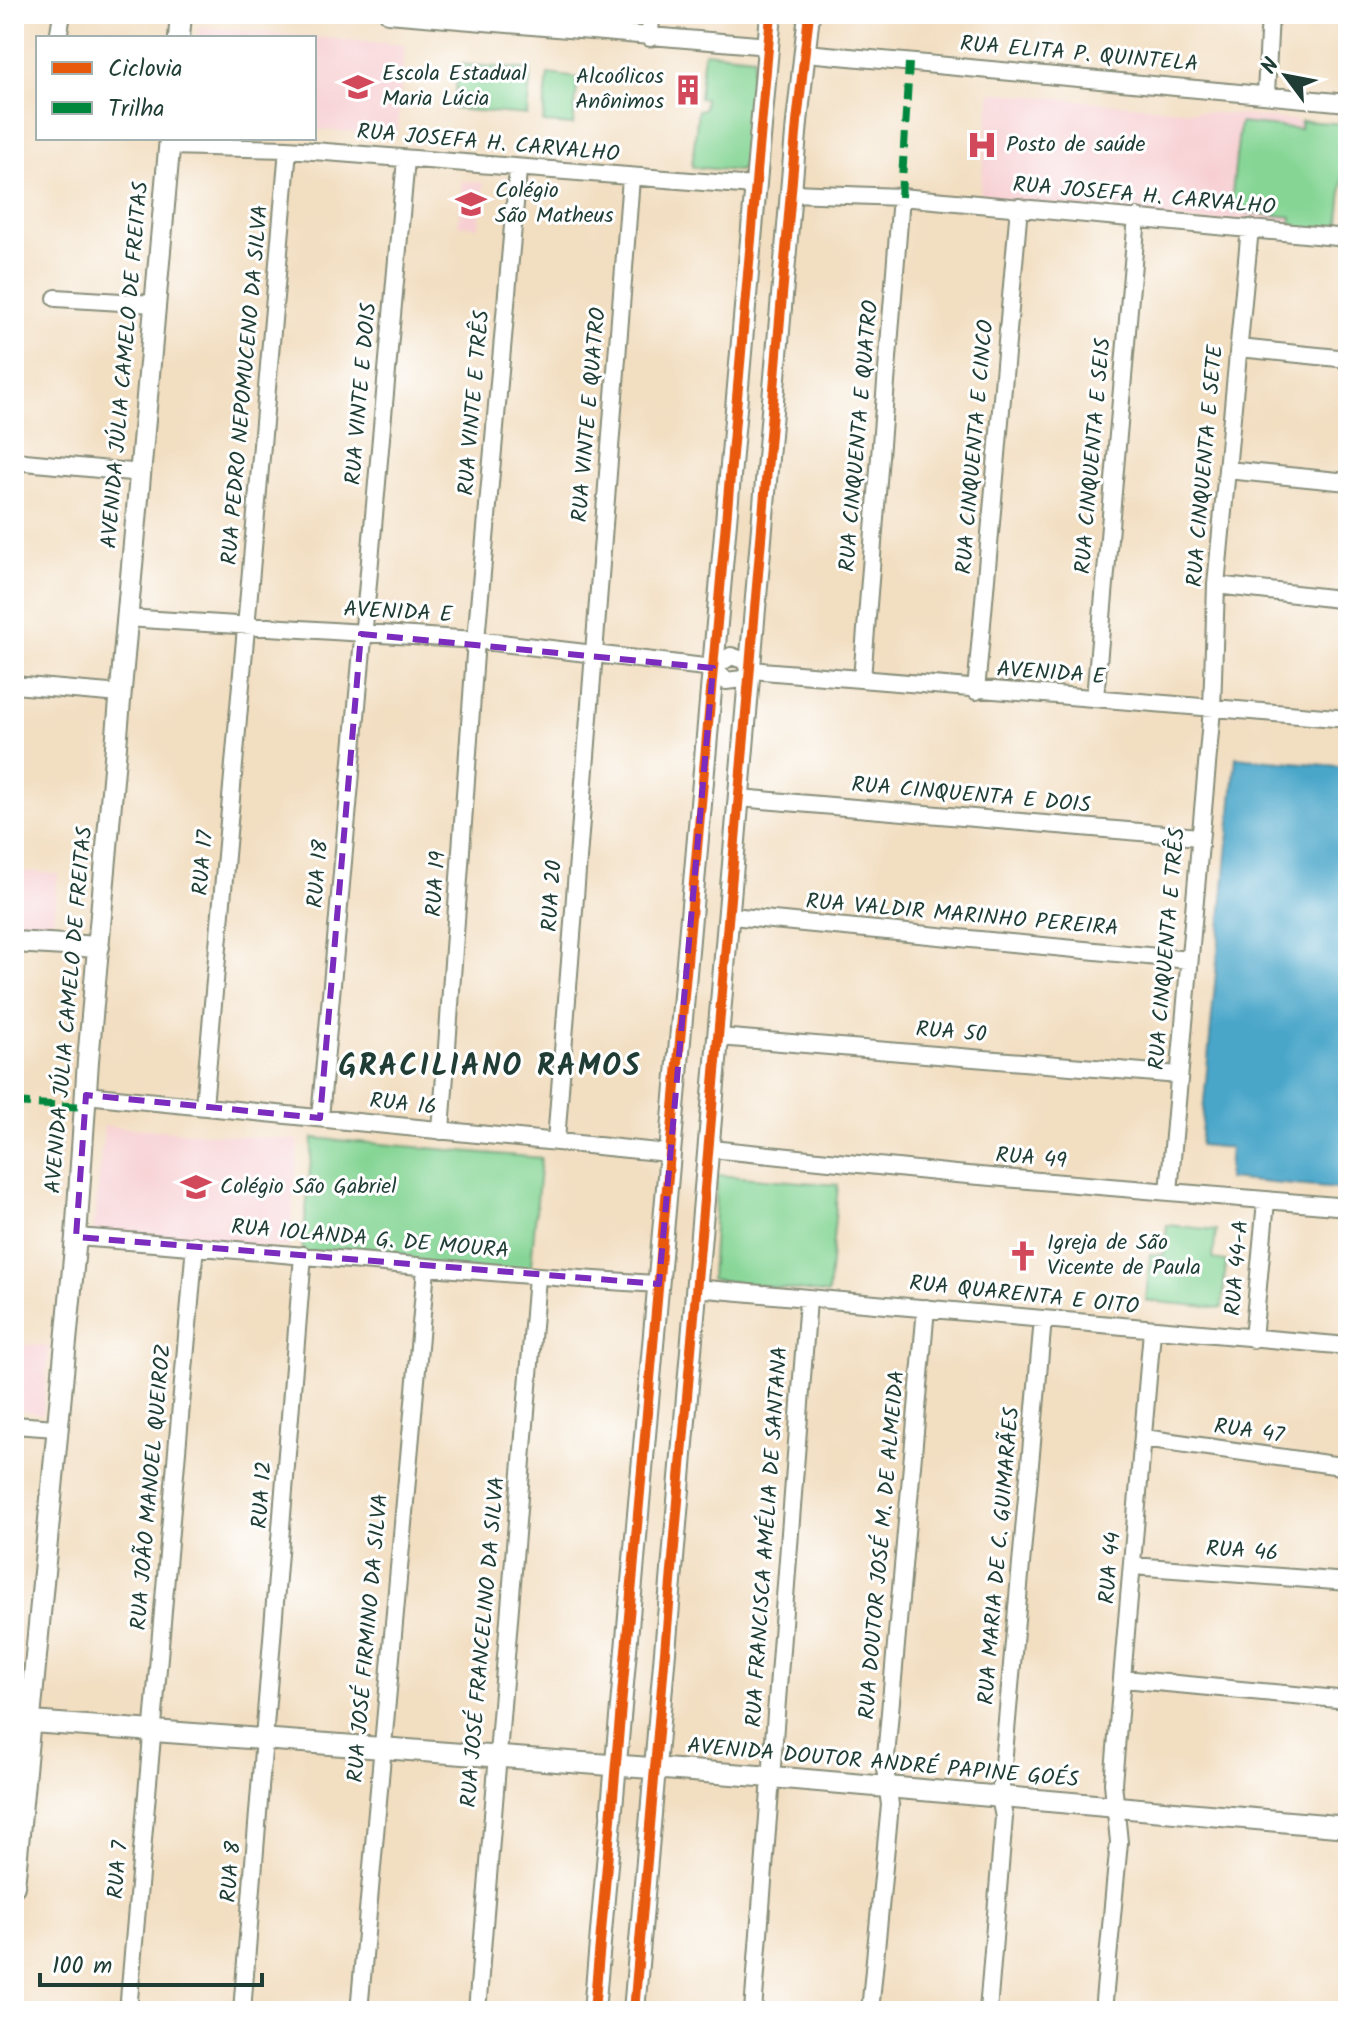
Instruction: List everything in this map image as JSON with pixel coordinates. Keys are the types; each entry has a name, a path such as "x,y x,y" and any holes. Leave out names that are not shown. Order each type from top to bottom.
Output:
{"street":[{"path":"58,36 62,14"},
{"path":"179,36 181,14"},
{"path":"388,14 533,20 650,38 769,46"},
{"path":"650,38 651,14"},
{"path":"594,2011 771,14"},
{"path":"634,2011 695,1288 711,1149 797,122 809,14"},
{"path":"1266,94 1270,14"},
{"name":"RUA ELITA P. QUINTELA","path":"806,53 1348,103"},
{"path":"763,119 797,122"},
{"name":"RUA JOSEFA H. CARVALHO","path":"169,142 754,186"},
{"name":"AVENIDA JÚLIA CAMELO DE FREITAS","path":"14,1886 76,1237 126,618 142,473 169,142"},
{"name":"RUA PEDRO NEPOMUCENO DA SILVA","path":"247,624 288,149"},
{"name":"RUA VINTE E DOIS","path":"361,634 406,159"},
{"name":"RUA VINTE E TRÊS","path":"476,640 518,170"},
{"name":"RUA VINTE E QUATRO","path":"593,655 631,178"},
{"name":"RUA JOSEFA H. CARVALHO","path":"791,193 901,197 1348,239"},
{"name":"RUA CINQUENTA E QUATRO","path":"862,679 901,197"},
{"name":"RUA CINQUENTA E CINCO","path":"976,691 1019,207"},
{"name":"RUA CINQUENTA E SEIS","path":"1095,698 1137,217"},
{"name":"RUA CINQUENTA E SETE","path":"1212,709 1216,585 1250,228"},
{"path":"56,298 154,304"},
{"path":"1239,348 1348,359"},
{"path":"14,461 142,473"},
{"path":"1227,470 1348,482"},
{"path":"1216,585 1348,600"},
{"name":"AVENIDA E","path":"126,618 476,640 713,668 731,656 743,660 751,670 976,691 1348,719"},
{"name":"RUA 17","path":"204,1106 247,624"},
{"name":"RUA 18","path":"320,1118 361,634"},
{"name":"RUA 19","path":"441,1131 476,640"},
{"name":"RUA 20","path":"556,1141 593,655"},
{"path":"14,685 121,694"},
{"name":"RUA CINQUENTA E TRÊS","path":"1169,1192 1212,709"},
{"name":"RUA CINQUENTA E DOIS","path":"739,798 1199,837"},
{"name":"RUA VALDIR MARINHO PEREIRA","path":"731,916 1189,960"},
{"path":"14,942 99,947"},
{"name":"RUA 50","path":"719,1037 1179,1075"},
{"name":"RUA 16","path":"86,1095 668,1153"},
{"name":"RUA 49","path":"711,1149 1348,1207"},
{"name":"RUA 44-A","path":"1253,1339 1266,1201"},
{"path":"665,1222 702,1228"},
{"name":"RUA IOLANDA G. DE MOURA","path":"76,1237 195,1245 426,1269 659,1284"},
{"name":"RUA JOÃO MANOEL QUEIROZ","path":"153,1732 195,1245"},
{"name":"RUA 12","path":"266,1738 303,1255"},
{"name":"RUA JOSÉ FIRMINO DA SILVA","path":"359,2011 426,1269"},
{"name":"RUA JOSÉ FRANCELINO DA SILVA","path":"477,2011 537,1277"},
{"name":"RUA QUARENTA E OITO","path":"695,1288 1348,1346"},
{"name":"RUA FRANCISCA AMÉLIA DE SANTANA","path":"753,2011 808,1300"},
{"name":"RUA DOUTOR JOSÉ M. DE ALMEIDA","path":"870,2011 890,1805 885,1768 926,1308"},
{"name":"RUA MARIA DE C. GUIMARÃES","path":"988,2011 1004,1817 1000,1798 1043,1319"},
{"name":"RUA 44","path":"1103,2011 1119,1842 1113,1783 1152,1331"},
{"path":"14,1425 56,1428"},
{"name":"RUA 47","path":"1144,1438 1348,1467"},
{"name":"RUA 46","path":"1133,1566 1348,1582"},
{"path":"1124,1679 1348,1700"},
{"name":"AVENIDA DOUTOR ANDRÉ PAPINE GOÉS","path":"32,1722 497,1755 1348,1827"},
{"name":"RUA 7","path":"128,2011 153,1732"},
{"name":"RUA 8","path":"242,2011 266,1738"}],"highlighted area":[{"path":"361,634 713,668 659,1284 76,1237 86,1095 320,1118"}],"shaded area":[{"name":"Escola Estadual Maria Lúcia","path":"198,27 302,36 198,36"},
{"name":"Escola Estadual Maria Lúcia","path":"316,37 405,45 397,136 316,129"},
{"path":"991,92 1301,121 1291,230 979,202"},
{"name":"Colégio São Matheus","path":"462,181 484,183 479,227 458,225"},
{"path":"14,870 58,874 52,930 14,925"},
{"name":"Colégio São Gabriel","path":"104,1126 299,1140 289,1248 93,1234"},
{"path":"22,1344 49,1346 43,1414 18,1410"}],"green space":[{"path":"704,52 754,57 743,168 738,171 692,167 698,110 704,109 705,99 699,98"},
{"path":"458,64 531,70 527,115 454,109"},
{"path":"548,74 578,78 573,125 543,123"},
{"path":"1301,121 1348,124 1338,233 1291,230 1292,217 1230,211 1240,123 1300,129"},
{"path":"313,1138 541,1158 530,1275 302,1254"},
{"path":"717,1175 838,1185 828,1294 711,1279"},
{"path":"1167,1225 1216,1230 1213,1259 1226,1261 1222,1308 1146,1301 1150,1254 1164,1255"}],"water":[{"path":"1236,757 1348,767 1348,1190 1227,1179 1230,1148 1200,1145"}],"marked path":[{"path":"901,197 909,63"},
{"path":"14,1103 85,1107"}],"cycle path":[{"path":"594,2011 771,14"},
{"path":"634,2011 797,122 809,14"}],"place":[{"name":"Escola Estadual Maria Lúcia","path":"358,87"},
{"name":"Alcoólicos Anônimos","path":"688,90"},
{"name":"Posto de saúde","path":"982,145"},
{"name":"Colégio São Matheus","path":"471,204"},
{"name":"Colégio São Gabriel","path":"196,1187"},
{"name":"Igreja de São Vicente de Paula","path":"1023,1256"}],"district":[{"name":"GRACILIANO RAMOS","path":"490,1067"}]}
